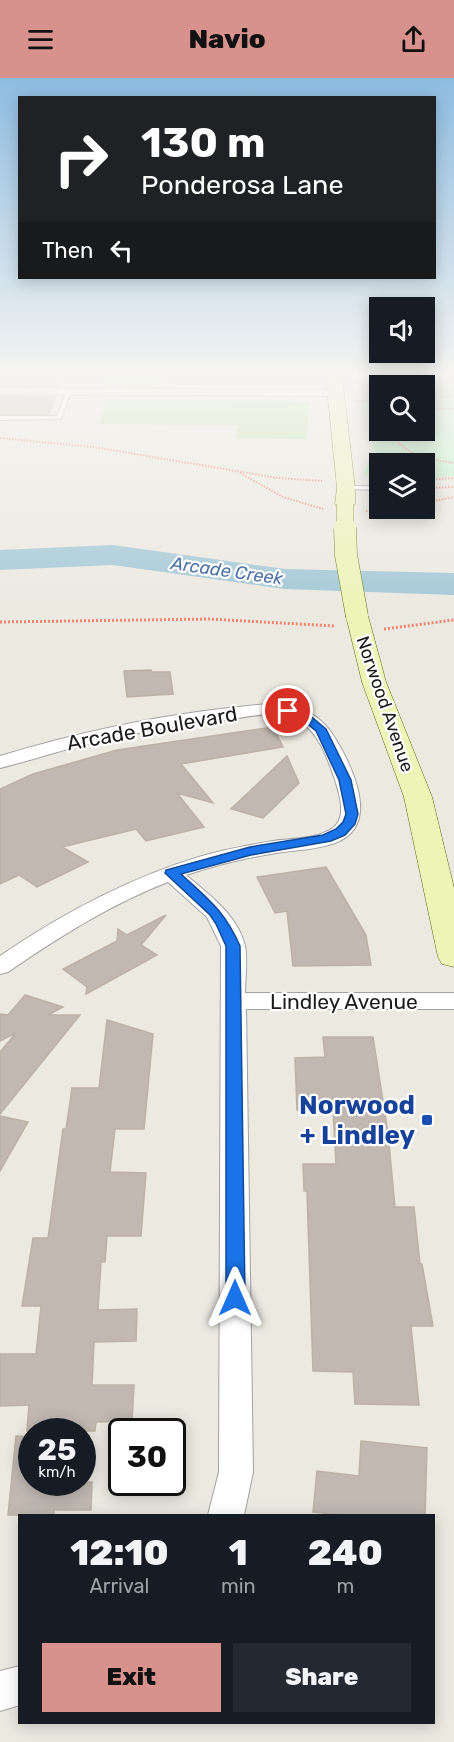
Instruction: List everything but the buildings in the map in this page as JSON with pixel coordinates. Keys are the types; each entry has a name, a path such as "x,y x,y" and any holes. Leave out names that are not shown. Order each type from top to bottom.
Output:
{"main road":[{"name":"Norwood Avenue","path":"342,454 346,499 346,555 358,622 374,682 418,797 454,957"}],"street":[{"name":"Arcade Boulevard","path":"0,762 41,749 140,726 201,716 277,710 304,716 320,729 345,780 351,811 349,824 327,839 250,851 171,873"},
{"path":"0,966 39,939 100,903 171,873 215,912 223,923 233,946 236,1472 226,1514"},
{"name":"Lindley Avenue","path":"234,1001 454,1001"},
{"path":"0,1691 18,1686"}],"lane":[{"path":"346,499 369,492"}],"path":[{"path":"134,454 278,478 346,499 369,503"},
{"path":"416,454 454,463"},
{"path":"237,471 283,497 311,507 346,499"},
{"path":"435,479 454,478"},
{"path":"435,488 454,487"},
{"path":"435,501 454,497"},
{"path":"0,622 136,620 358,622 390,629 454,620"}],"green space":[{"path":"435,454 454,454 454,476 435,477"},
{"path":"369,460 369,478 364,474"}],"waterway":[{"name":"Arcade Creek","path":"0,560 113,555 285,579 454,584"}],"place":[{"name":"Norwood + Lindley","path":"427,1120"}],"route":[{"path":"235,1298 233,946 223,923 215,912 171,873 250,851 327,839 349,824 352,814 345,780 320,729 304,716 288,711"}]}
